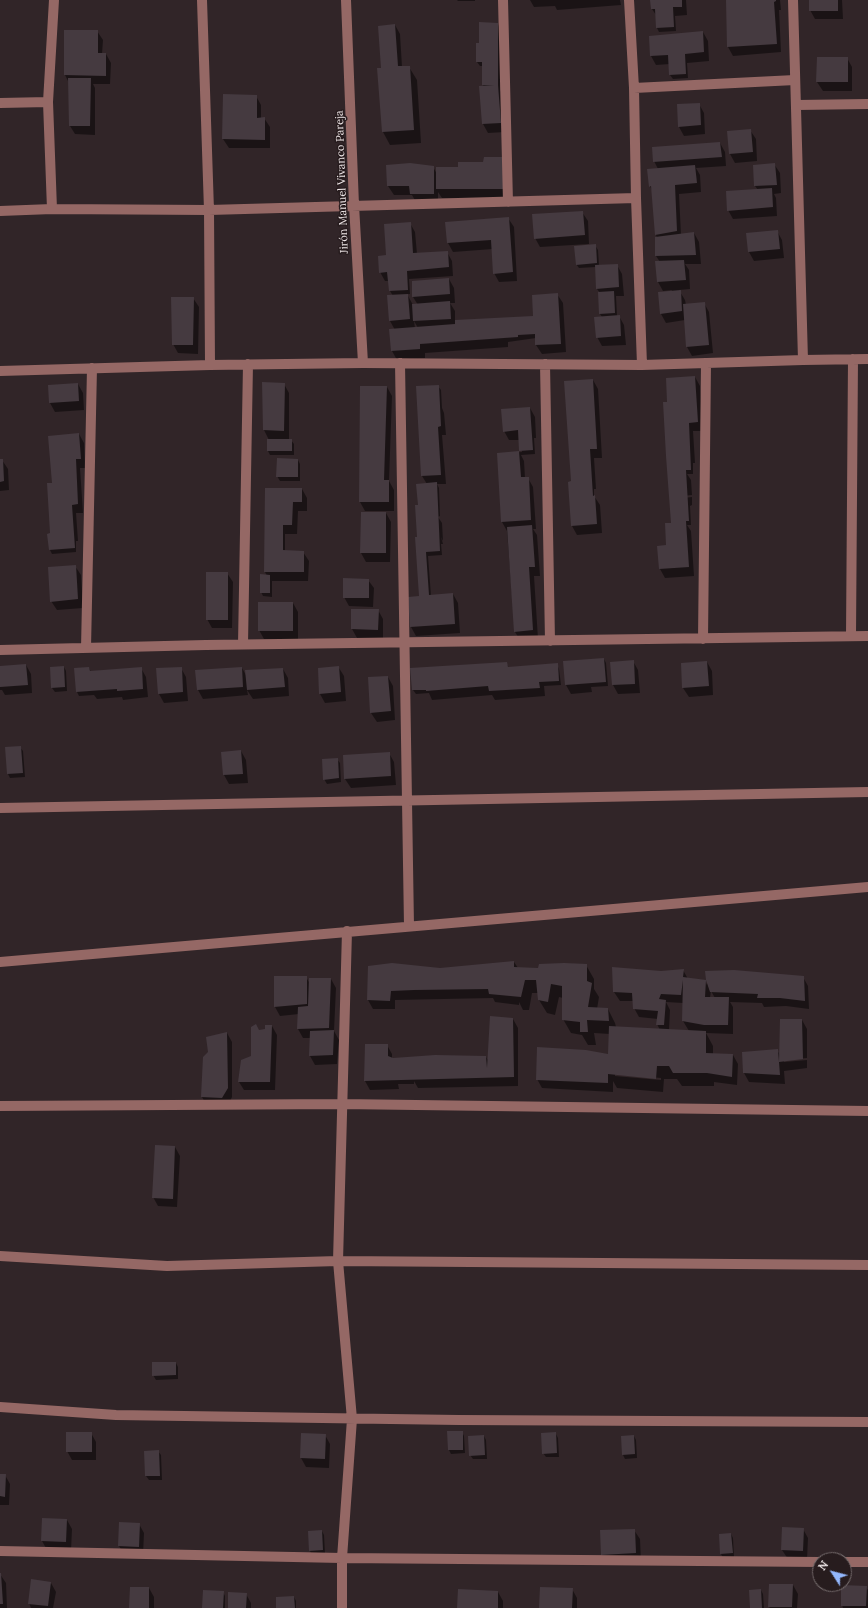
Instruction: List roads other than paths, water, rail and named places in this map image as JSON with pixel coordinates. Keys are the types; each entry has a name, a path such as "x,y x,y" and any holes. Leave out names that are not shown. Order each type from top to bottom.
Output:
{"street":[{"path":"52,209 48,102 54,0"},
{"path":"202,0 209,210 210,365"},
{"name":"Jirón Manuel Vivanco Pareja","path":"346,0 354,205 363,363"},
{"path":"502,0 508,202"},
{"path":"629,0 634,88 642,365"},
{"path":"794,0 803,360"},
{"path":"634,88 795,80"},
{"path":"0,103 48,102"},
{"path":"797,105 868,104"},
{"path":"0,211 52,209 209,210 636,198"},
{"path":"851,636 853,359"},
{"path":"0,371 248,364 363,363 642,365 868,359"},
{"path":"703,638 706,363"},
{"path":"243,644 248,364"},
{"path":"400,364 409,926"},
{"path":"545,364 550,641"},
{"path":"86,648 92,368"},
{"path":"0,650 243,644 868,636"},
{"path":"0,808 868,792"},
{"path":"0,962 868,886"},
{"path":"342,1608 342,1558 352,1418 338,1261 346,931"},
{"path":"0,1106 341,1104 868,1111"},
{"path":"0,1256 167,1266 338,1261 868,1265"},
{"path":"0,1407 116,1415 868,1422"},
{"path":"0,1551 342,1558 812,1562"},
{"path":"852,1562 868,1562"}]}
